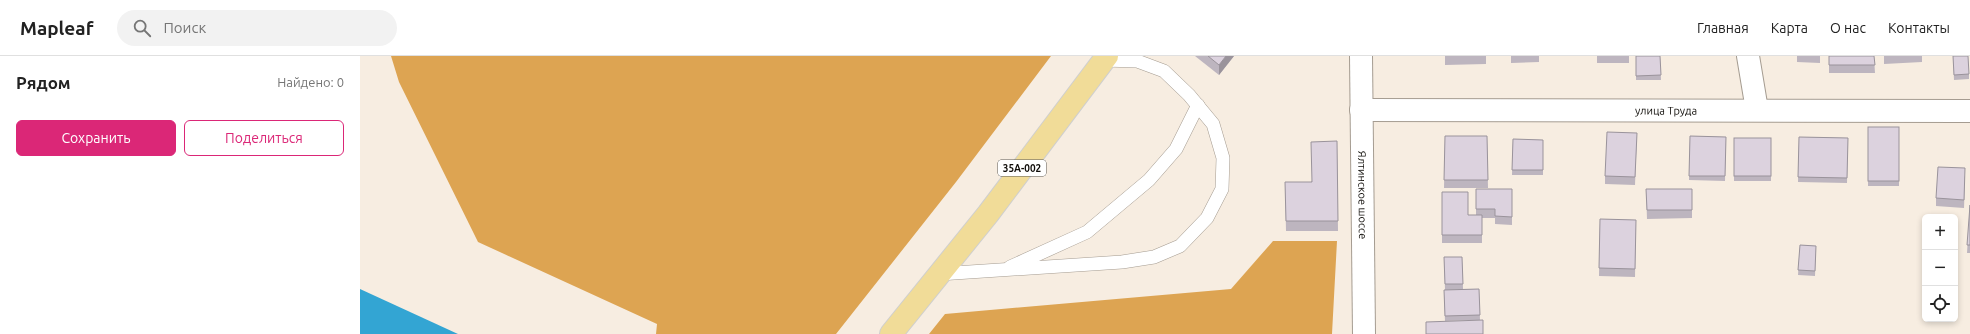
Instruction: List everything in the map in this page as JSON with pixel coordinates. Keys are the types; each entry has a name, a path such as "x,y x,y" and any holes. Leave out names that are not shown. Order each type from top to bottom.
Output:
{"main road":[{"name":"35А-002","path":"891,334 988,214 1105,58"}],"street":[{"name":"Ялтинское шоссе","path":"1361,56 1364,334"},
{"path":"1748,56 1757,110"},
{"name":"улица Труда","path":"1361,110 1970,111"}],"lane":[{"path":"938,274 1122,262 1154,257 1180,246 1207,218 1222,189 1223,158 1213,124 1198,105 1164,71 1137,61 1105,58"},
{"path":"1003,270 1087,232 1149,180 1176,149 1198,105"}],"shaded area":[{"path":"391,56 1051,56 956,182 836,334 656,334 657,324 478,242 399,82"},
{"path":"1273,241 1337,241 1332,334 929,334 945,314 1231,289"}],"water":[{"path":"360,289 458,334 360,334"}],"building":[{"path":"1208,56 1226,56 1219,65"},
{"path":"1636,56 1660,56 1661,75 1636,76"},
{"path":"1829,56 1874,56 1875,65 1829,65"},
{"path":"1953,56 1968,56 1969,74 1954,75"},
{"path":"1868,127 1899,127 1899,181 1868,181"},
{"path":"1607,132 1637,133 1635,177 1605,176"},
{"path":"1445,136 1487,136 1488,180 1444,180"},
{"path":"1690,136 1726,137 1725,176 1689,176"},
{"path":"1799,137 1848,138 1847,178 1798,177"},
{"path":"1734,138 1771,138 1771,176 1734,176"},
{"path":"1513,139 1543,140 1543,170 1512,170"},
{"path":"1337,141 1338,221 1286,221 1285,182 1312,182 1311,142"},
{"path":"1938,167 1965,168 1964,200 1936,198"},
{"path":"1476,189 1512,189 1512,217 1495,216 1495,209 1476,209"},
{"path":"1646,189 1692,189 1692,210 1647,210"},
{"path":"1442,192 1468,192 1468,215 1482,215 1482,235 1442,235"},
{"path":"1970,205 1970,245 1967,245"},
{"path":"1600,219 1636,220 1635,269 1599,268"},
{"path":"1800,245 1816,246 1815,271 1798,270"},
{"path":"1444,257 1462,257 1463,284 1445,284"},
{"path":"1479,289 1480,315 1445,316 1444,290"},
{"path":"1483,320 1483,334 1426,334 1426,322"}]}
